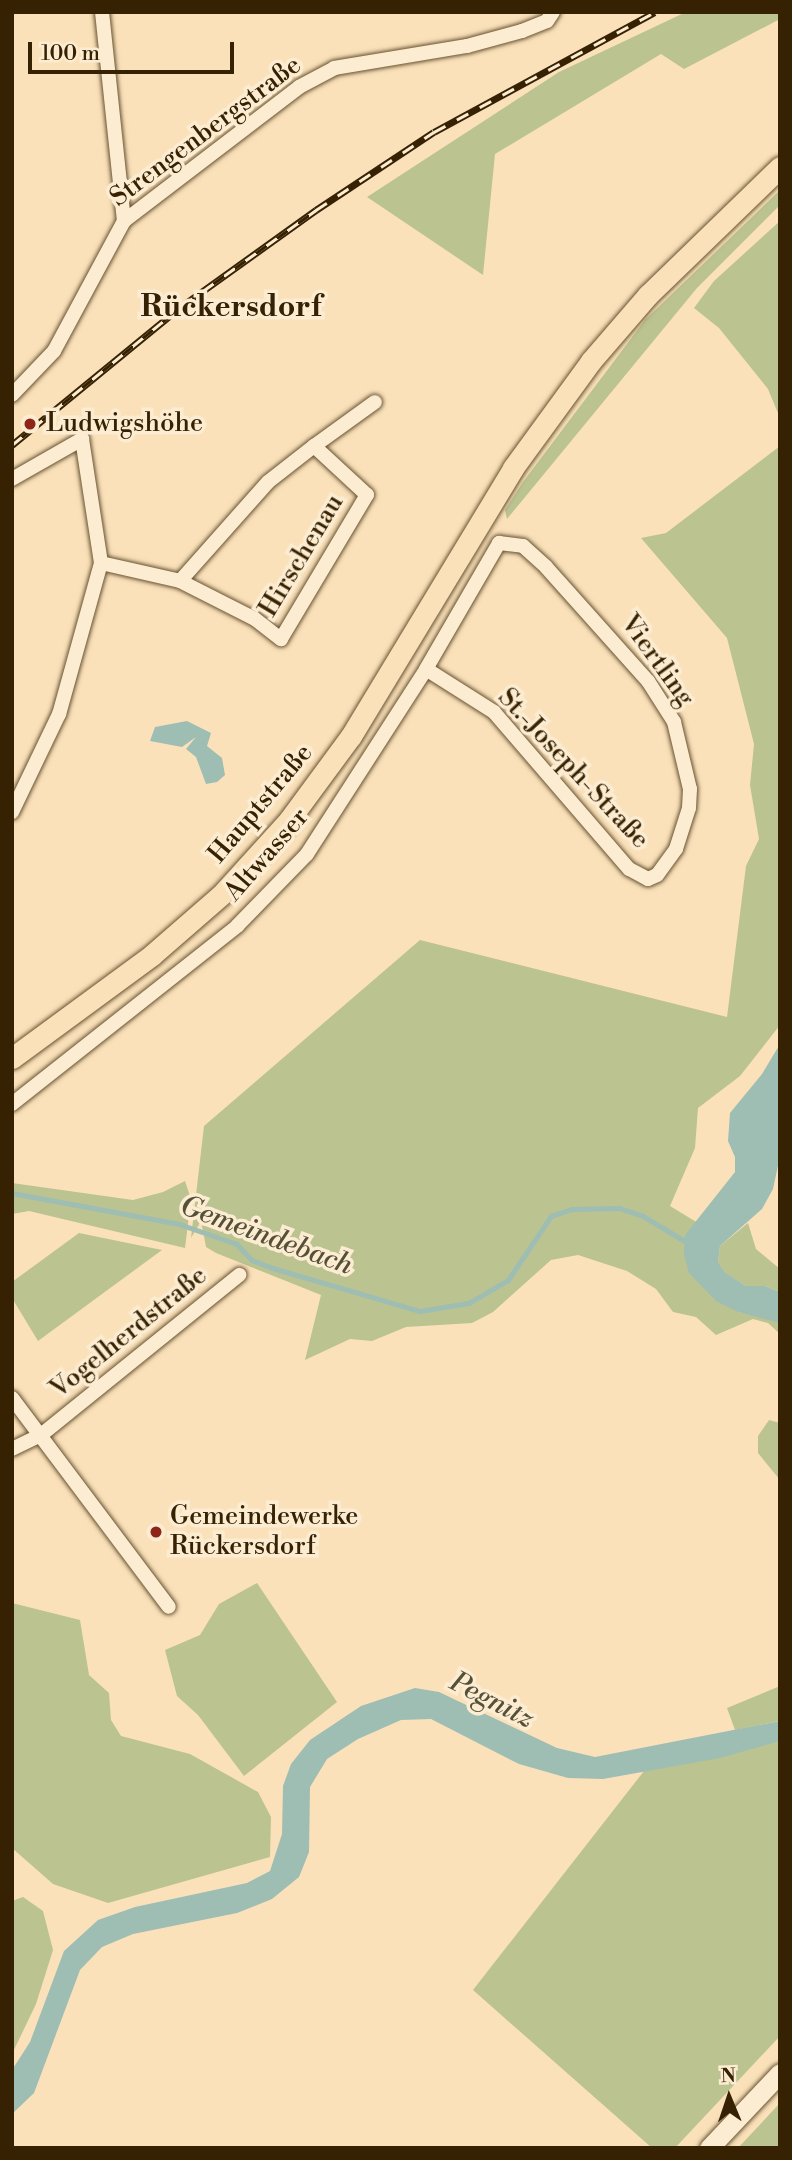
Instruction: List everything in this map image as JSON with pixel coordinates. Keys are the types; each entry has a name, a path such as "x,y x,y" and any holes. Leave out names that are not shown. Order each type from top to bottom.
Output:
{"main road":[{"name":"Hauptstraße","path":"12,1058 152,955 220,895 289,820 351,737 479,520 591,361 680,262 780,167"},
{"path":"709,2148 780,2073"}],"street":[{"path":"102,12 124,221"},
{"name":"Strengenbergstraße","path":"14,390 54,351 124,221 316,77 364,61 431,53 498,38 547,21 553,12"},
{"path":"180,581 268,482 375,402"},
{"path":"12,479 82,439 101,563 59,715 17,794 12,812"},
{"name":"Hirschenau","path":"101,563 180,581 255,619 281,639 367,495 314,446"},
{"name":"Altwasser","path":"12,1104 237,926 307,854 426,669 493,549 507,542"},
{"name":"Viertling","path":"507,542 523,546 587,610 648,681 674,722 690,789 689,808 676,849 657,876 648,879"},
{"name":"St.-Joseph-Straße","path":"426,669 494,712 601,840 629,869 648,879"},
{"name":"Vogelherdstraße","path":"12,1449 41,1434 239,1275"},
{"path":"12,1398 169,1607"}],"green space":[{"path":"686,12 780,12 780,19 684,69 661,54 495,154 483,275 367,197 559,72"},
{"path":"780,190 780,205 697,288 507,519 505,510 523,482 645,320"},
{"path":"780,221 780,418 768,389 719,328 694,308 714,281"},
{"path":"780,446 780,1025 740,1076 698,1108 695,1148 670,1206 698,1223 685,1235 738,1312 772,1318 780,1323 780,1334 768,1323 753,1319 716,1335 696,1317 673,1312 656,1289 627,1271 578,1255 551,1260 493,1312 472,1323 406,1327 372,1341 350,1339 305,1360 321,1295 206,1247 201,1221 191,1238 204,1126 420,940 727,1017 746,866 759,839 750,785 754,744 727,638 641,538 666,533"},
{"path":"185,1181 191,1199 185,1248 29,1211 12,1214 12,1183 133,1200 163,1192"},
{"path":"748,1223 756,1249 780,1269 780,1292 765,1286 746,1286 723,1272 718,1262 720,1246"},
{"path":"79,1233 162,1250 38,1341 12,1298 12,1282"},
{"path":"769,1420 780,1423 780,1480 758,1453 758,1436"},
{"path":"257,1583 337,1702 244,1776 198,1715 177,1696 165,1650 200,1635 219,1604"},
{"path":"12,1603 80,1620 89,1675 109,1693 111,1720 121,1736 190,1754 258,1792 271,1817 270,1857 108,1903 53,1884 12,1848"},
{"path":"780,1686 779,1721 735,1730 727,1708"},
{"path":"780,1741 780,2036 675,2148 652,2148 473,1990 644,1771"},
{"path":"23,1897 43,1911 53,1950 36,2004 12,2054 12,1901"},
{"path":"780,2103 780,2148 738,2148"}],"water":[{"path":"187,721 211,733 207,746 222,758 225,775 217,782 206,784 196,757 186,749 196,737 182,747 150,741 155,727"},
{"path":"780,1044 780,1156 773,1189 762,1209 720,1246 718,1262 724,1272 746,1286 765,1286 780,1292 780,1323 738,1312 716,1301 689,1273 684,1254 685,1235 735,1172 735,1157 728,1141 730,1113 762,1074"},
{"path":"415,1688 439,1692 557,1748 595,1757 780,1721 780,1741 720,1758 603,1779 568,1778 519,1764 431,1719 401,1720 358,1739 327,1759 310,1787 309,1852 299,1877 272,1899 237,1913 133,1934 102,1947 80,1970 34,2093 12,2114 12,2070 30,2042 64,1951 98,1920 135,1907 247,1883 270,1871 282,1834 283,1786 291,1764 310,1740 361,1706"}],"waterway":[{"name":"Gemeindebach","path":"12,1193 179,1224 237,1244 252,1260 273,1268 420,1311 469,1303 508,1280 551,1216 573,1209 619,1208 643,1216 688,1243"}],"railway":[{"path":"12,445 182,306 316,210 434,132 655,12"}],"place":[{"name":"Ludwigshöhe","path":"30,424"},
{"name":"Gemeindewerke Rückersdorf","path":"156,1532"}],"district":[{"name":"Rückersdorf","path":"231,307"}],"water label":[{"name":"Pegnitz","path":"492,1701"}]}
